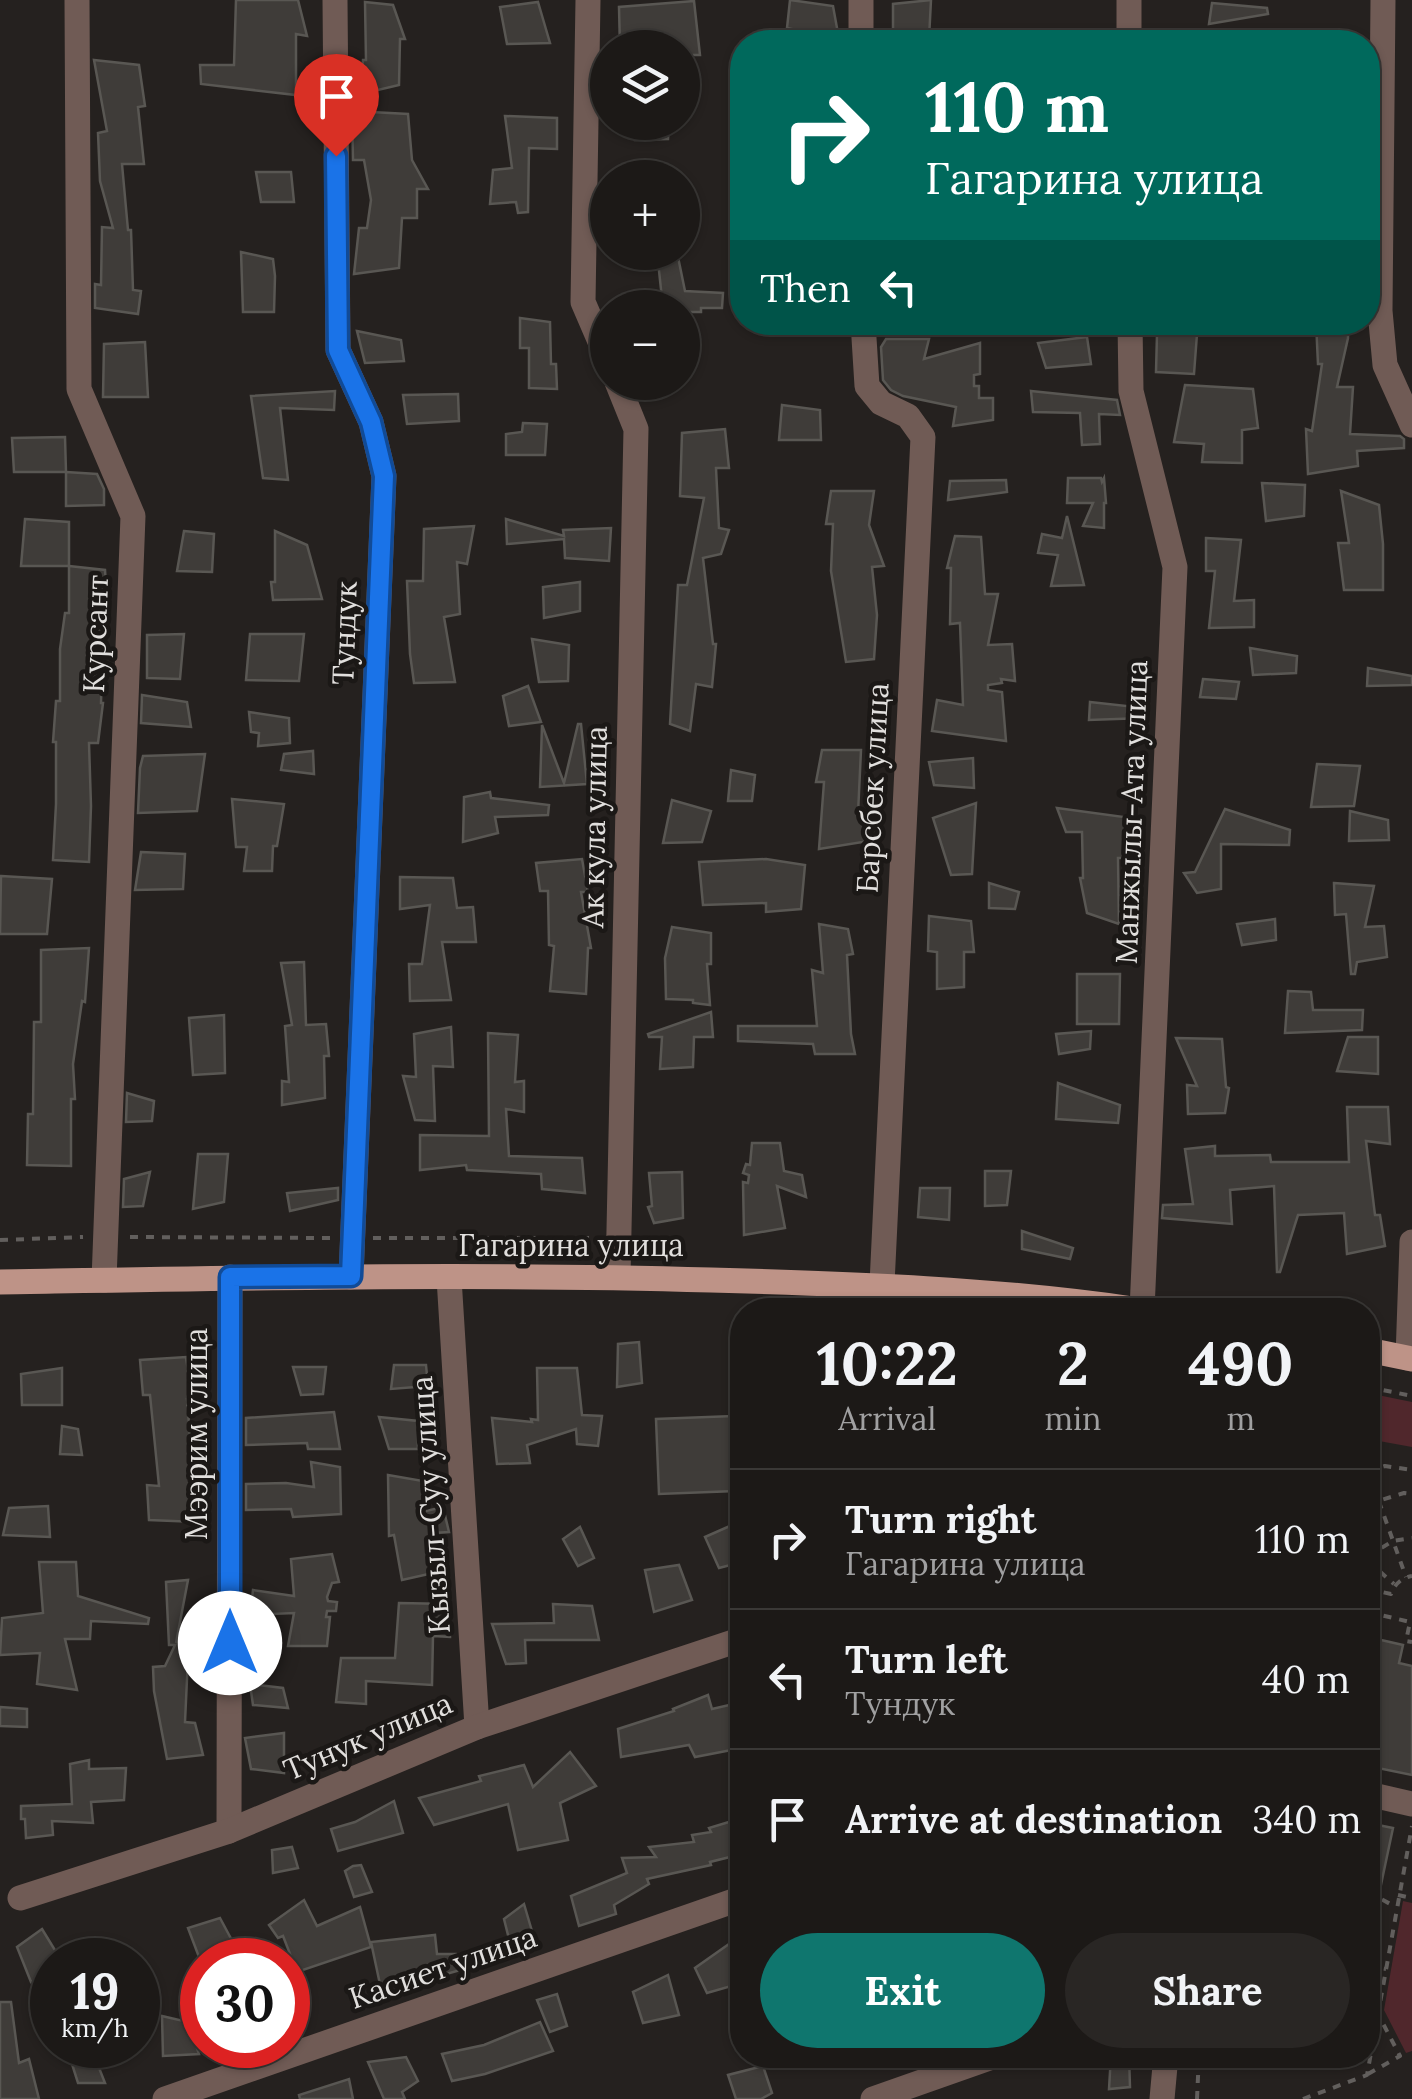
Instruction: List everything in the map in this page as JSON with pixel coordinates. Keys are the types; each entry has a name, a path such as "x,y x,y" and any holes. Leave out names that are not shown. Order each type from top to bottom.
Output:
{"main road":[{"name":"Гагарина улица","path":"0,1282 351,1276 618,1277 882,1284 1037,1298"},
{"path":"1380,1352 1410,1358"}],"street":[{"name":"Курсант","path":"77,0 79,389 133,516 104,1280"},
{"name":"Тундук","path":"334,0 338,350 371,422 384,476 351,1276"},
{"path":"588,0 584,302 590,316"},
{"path":"860,0 861,30"},
{"path":"1129,0 1129,30"},
{"path":"1383,0 1380,310 1385,365 1412,426"},
{"name":"Барсбек улица","path":"863,335 867,386 880,403 908,416 923,437 882,1284"},
{"name":"Манжылы-Ата улица","path":"1130,335 1130,391 1175,568 1142,1298"},
{"name":"Ак кула улица","path":"618,1277 636,429 624,400"},
{"path":"1410,1358 1412,1242"},
{"name":"Мээрим улица","path":"229,1830 230,1277"},
{"name":"Кызыл-Суу улица","path":"448,1278 478,1727"},
{"name":"Тунук улица","path":"20,1898 229,1830 478,1727 730,1643"},
{"path":"1380,1797 1412,1804"},
{"name":"Касиет улица","path":"165,2099 730,1902"},
{"path":"873,2099 961,2068"},
{"path":"1162,2099 1165,2068"}],"path":[{"path":"0,1240 83,1237"},
{"path":"125,1237 335,1238"},
{"path":"370,1238 604,1238"},
{"path":"1380,1389 1412,1396"},
{"path":"1380,1467 1412,1470"},
{"path":"1380,1499 1412,1494"},
{"path":"1380,1505 1409,1577 1395,1585 1390,1594 1380,1592"},
{"path":"1380,1550 1393,1541 1412,1538"},
{"path":"1380,1571 1395,1585"},
{"path":"1380,1615 1410,1622 1406,1641 1412,1642"},
{"path":"1380,2003 1412,1826"},
{"path":"1398,1894 1412,1898"},
{"path":"1380,1898 1396,1907"},
{"path":"1380,1969 1386,1970"},
{"path":"1380,2018 1400,2056 1380,2068"},
{"path":"1197,2099 1198,2068"},
{"path":"1367,2075 1368,2068"},
{"path":"1303,2099 1379,2068"}],"shaded area":[{"path":"1380,1395 1412,1402 1412,1447 1380,1441"},
{"path":"1403,1901 1412,1903 1412,2051 1406,2053 1384,2010"}],"building":[{"path":"236,0 298,0 307,36 296,34 296,95 201,84 200,65 234,65"},
{"path":"790,0 833,6 837,30 787,28"},
{"path":"931,0 929,30 893,30 893,4"},
{"path":"694,1 697,30 620,30 619,7"},
{"path":"365,2 393,5 405,39 400,39 399,85 361,94 366,60"},
{"path":"538,2 550,43 507,44 500,7"},
{"path":"1212,3 1267,8 1268,14 1209,24"},
{"path":"94,60 139,65 145,106 138,107 144,164 122,164 131,230 133,290 141,291 138,314 95,308 95,284 101,285 102,227 113,228 100,181 98,133 107,131"},
{"path":"352,111 408,114 412,160 428,189 417,189 417,218 402,218 399,268 354,274 359,228 367,228 371,200 364,160 353,160"},
{"path":"505,116 557,118 557,149 529,148 528,212 518,213 516,202 490,204 493,170 512,168"},
{"path":"256,172 291,172 294,202 261,202"},
{"path":"241,252 273,259 274,312 243,312"},
{"path":"659,270 681,270 685,290 661,290"},
{"path":"700,292 723,293 722,308 701,308 701,312"},
{"path":"520,318 550,322 551,364 556,364 557,389 529,388 529,348 520,348"},
{"path":"357,331 401,340 404,361 365,363"},
{"path":"1157,335 1197,335 1194,374 1156,372"},
{"path":"1317,335 1348,335 1337,387 1353,387 1350,434 1400,436 1404,448 1357,451 1358,466 1308,474 1306,429 1312,431 1322,364 1318,364"},
{"path":"1087,337 1091,364 1046,368 1038,343"},
{"path":"886,339 929,339 924,359 980,343 980,374 974,375 974,386 979,386 979,398 993,398 993,420 953,426 956,407 891,390 883,380 881,347"},
{"path":"145,342 148,397 103,397 104,344"},
{"path":"1185,385 1253,389 1258,428 1242,430 1242,463 1202,462 1204,444 1174,442"},
{"path":"335,391 334,410 280,408 288,480 263,478 251,396"},
{"path":"1031,391 1117,400 1120,415 1099,414 1100,444 1082,445 1080,413 1033,412"},
{"path":"458,394 459,421 407,424 403,395"},
{"path":"782,405 820,410 821,440 779,440"},
{"path":"523,423 547,424 545,455 506,455 506,434 522,432"},
{"path":"725,429 729,468 716,468 719,528 729,530 721,554 703,558 716,644 712,687 696,684 690,731 670,724 678,585 687,585 704,498 680,496 682,433"},
{"path":"65,437 66,472 14,472 12,438"},
{"path":"66,472 97,474 104,489 104,505 66,506"},
{"path":"1068,478 1101,478 1102,482 1104,478 1104,528 1083,526 1093,503 1067,503"},
{"path":"1006,480 1007,492 948,500 950,481"},
{"path":"1262,483 1305,485 1304,516 1266,521"},
{"path":"831,491 874,491 869,525 884,566 872,567 877,615 874,659 846,662 831,571 833,524 826,524"},
{"path":"1341,491 1379,505 1383,590 1344,590 1338,543 1349,543"},
{"path":"1067,516 1084,585 1051,586 1058,555 1038,553 1042,534 1062,538"},
{"path":"25,519 69,522 69,566 21,566"},
{"path":"506,519 564,536 563,530 611,528 609,561 565,558 564,539 507,544"},
{"path":"474,526 467,564 457,562 460,614 444,617 455,682 414,683 407,581 423,581 424,529"},
{"path":"184,531 214,534 212,572 177,571"},
{"path":"275,531 307,545 322,599 273,600"},
{"path":"955,536 981,537 985,594 998,594 988,645 1012,644 1015,681 1001,679 1002,683 988,685 988,690 1002,692 1006,741 932,731 937,700 963,705 960,623 950,624 951,568 947,568"},
{"path":"1206,538 1241,540 1234,601 1254,600 1254,627 1209,628 1215,571 1206,571"},
{"path":"69,566 105,570 103,703 98,743 89,743 89,862 53,860 53,742 56,701 60,701 60,649 65,613 69,613"},
{"path":"580,582 580,611 544,618 543,587"},
{"path":"184,634 180,679 147,678 147,635"},
{"path":"250,634 304,634 299,681 246,680"},
{"path":"532,639 569,645 568,681 539,682"},
{"path":"1250,648 1297,656 1296,673 1253,675"},
{"path":"1368,668 1412,676 1412,685 1367,686"},
{"path":"1203,679 1239,682 1236,699 1200,697"},
{"path":"528,686 541,722 509,726 503,696"},
{"path":"142,695 187,702 191,727 141,723"},
{"path":"1090,702 1145,708 1144,718 1089,720"},
{"path":"249,712 289,718 290,743 258,746 259,733 251,732"},
{"path":"578,724 587,784 540,787 542,725 564,783"},
{"path":"822,750 861,750 858,814 866,814 869,841 819,849 824,782 816,782"},
{"path":"313,751 314,774 281,770 284,754"},
{"path":"205,754 197,811 138,813 143,756"},
{"path":"973,758 974,788 934,785 929,762"},
{"path":"1317,764 1360,766 1354,806 1311,807"},
{"path":"731,770 755,775 752,801 728,801"},
{"path":"490,792 491,798 549,805 548,815 495,817 498,833 463,842 464,797"},
{"path":"232,799 284,804 277,846 273,846 272,871 244,871 247,847 236,847"},
{"path":"672,800 711,811 702,842 663,843"},
{"path":"976,803 972,874 951,875 933,818"},
{"path":"1057,808 1124,817 1126,858 1118,858 1119,924 1087,913 1080,878 1082,832 1066,832"},
{"path":"1225,809 1290,830 1289,845 1221,844 1221,889 1197,893 1184,873 1195,872"},
{"path":"1350,811 1388,820 1389,840 1349,841"},
{"path":"141,852 185,854 183,889 135,890"},
{"path":"582,859 588,892 581,892 591,948 586,994 550,991 554,946 549,945 548,891 540,891 536,863"},
{"path":"766,859 805,865 801,909 766,912 766,903 703,905 699,862"},
{"path":"1,876 52,879 47,934 0,934"},
{"path":"400,877 453,878 457,908 473,907 476,942 442,942 451,1000 410,1001 409,964 422,964 430,905 400,909"},
{"path":"989,883 1019,892 1015,909 989,908"},
{"path":"1334,883 1374,886 1365,927 1384,926 1387,957 1357,962 1355,974 1351,974 1346,914 1335,915"},
{"path":"929,916 971,921 974,952 964,952 964,987 937,989 937,952 928,951"},
{"path":"1275,919 1276,940 1242,945 1237,924"},
{"path":"819,924 848,929 853,954 847,955 855,1054 815,1054 813,1044 738,1041 738,1026 817,1026 812,970 823,973"},
{"path":"672,927 711,933 711,964 707,964 710,1005 666,999 665,958"},
{"path":"89,948 85,1002 82,1001 73,1064 71,1166 27,1165 28,1114 33,1114 34,1022 41,1022 41,950"},
{"path":"304,962 306,1025 326,1024 329,1056 324,1056 325,1098 282,1105 282,1081 289,1082 285,1026 292,1025 281,963"},
{"path":"1077,974 1120,974 1119,1024 1077,1024"},
{"path":"1288,991 1311,992 1313,1010 1363,1010 1362,1030 1285,1033"},
{"path":"711,1012 713,1037 694,1037 693,1067 660,1069 662,1037 648,1034"},
{"path":"224,1015 225,1073 193,1075 189,1018"},
{"path":"451,1027 453,1067 433,1066 435,1121 415,1120 403,1076 416,1077 414,1034"},
{"path":"1091,1031 1090,1049 1059,1054 1056,1034"},
{"path":"488,1033 518,1035 515,1082 524,1081 524,1112 506,1109 509,1156 582,1158 585,1193 542,1189 541,1174 467,1170 466,1165 420,1170 420,1135 489,1136"},
{"path":"1348,1037 1378,1037 1378,1074 1337,1071"},
{"path":"1176,1038 1222,1039 1229,1088 1225,1113 1188,1114 1187,1085 1197,1086"},
{"path":"1058,1083 1120,1105 1118,1123 1056,1119"},
{"path":"127,1093 154,1101 152,1121 126,1122"},
{"path":"1347,1107 1388,1107 1390,1144 1366,1141 1375,1215 1380,1215 1385,1246 1347,1254 1344,1213 1298,1215 1277,1272 1274,1186 1230,1190 1232,1224 1162,1218 1163,1205 1193,1204 1185,1149 1215,1146 1215,1156 1270,1155 1271,1162 1349,1162"},
{"path":"752,1143 780,1143 784,1171 802,1175 806,1197 777,1186 785,1228 744,1235 743,1182 748,1183 749,1175 743,1173 746,1164 750,1165"},
{"path":"198,1154 228,1154 224,1202 193,1209"},
{"path":"985,1171 1011,1171 1007,1205 985,1206"},
{"path":"150,1172 143,1206 123,1207 124,1179"},
{"path":"682,1172 683,1218 654,1223 648,1207 652,1206 649,1173"},
{"path":"338,1188 338,1200 290,1211 287,1193"},
{"path":"920,1188 950,1188 949,1220 918,1217"},
{"path":"1022,1231 1073,1248 1070,1259 1022,1249"},
{"path":"639,1342 642,1383 617,1387 618,1344"},
{"path":"186,1357 192,1399 187,1399 197,1522 149,1520 147,1485 159,1486 150,1395 143,1395 140,1360"},
{"path":"394,1365 426,1365 428,1386 391,1389"},
{"path":"293,1367 326,1367 323,1394 301,1395"},
{"path":"62,1368 62,1405 22,1405 21,1374"},
{"path":"537,1368 577,1368 582,1415 602,1416 598,1446 577,1444 576,1429 527,1445 530,1463 497,1464 492,1418 538,1420"},
{"path":"334,1412 340,1449 308,1449 307,1443 246,1445 246,1418"},
{"path":"730,1416 730,1491 659,1494 656,1419"},
{"path":"379,1417 418,1421 418,1449 389,1449"},
{"path":"62,1426 78,1429 82,1455 60,1454"},
{"path":"311,1462 340,1467 341,1514 293,1517 291,1509 246,1510 246,1484 314,1487"},
{"path":"388,1475 423,1481 426,1511 443,1507 449,1532 434,1533 442,1571 402,1580 394,1535 389,1536"},
{"path":"48,1506 50,1537 3,1535 9,1508"},
{"path":"730,1526 730,1565 719,1568 705,1537"},
{"path":"580,1527 594,1558 578,1566 563,1539"},
{"path":"332,1554 339,1582 332,1583 327,1597 328,1601 337,1602 336,1611 327,1611 327,1646 288,1646 294,1613 250,1615 253,1590 294,1596 291,1559"},
{"path":"39,1562 76,1562 78,1596 149,1618 148,1624 91,1621 90,1639 65,1639 77,1690 37,1684 40,1653 0,1655 2,1618 43,1613"},
{"path":"679,1565 692,1600 654,1612 645,1570"},
{"path":"188,1580 176,1643 190,1615 185,1722 195,1723 203,1755 167,1759 153,1667 165,1666 175,1645 169,1645 166,1582"},
{"path":"399,1603 449,1604 450,1637 433,1636 432,1685 366,1681 366,1704 336,1702 341,1658 395,1658"},
{"path":"553,1604 592,1606 599,1640 525,1640 526,1663 506,1664 492,1624 554,1623"},
{"path":"1380,1640 1403,1645 1399,1663 1412,1666 1412,1775 1380,1768"},
{"path":"250,1684 283,1688 288,1708 253,1705"},
{"path":"708,1695 712,1709 730,1705 730,1750 695,1757 689,1745 621,1757 618,1729"},
{"path":"0,1707 27,1709 27,1727 0,1726"},
{"path":"284,1733 284,1773 251,1769 245,1738"},
{"path":"570,1752 596,1786 560,1803 568,1840 518,1850 508,1804 434,1825 419,1798 524,1765 533,1787"},
{"path":"89,1760 89,1769 126,1768 124,1800 91,1802 93,1823 52,1821 53,1835 26,1838 21,1806 72,1804 70,1764"},
{"path":"394,1801 403,1833 338,1851 331,1829 355,1822"},
{"path":"730,1822 730,1857 647,1879 649,1884 614,1905 616,1914 579,1926 571,1896 627,1873 622,1858 656,1857 649,1847 694,1842 692,1835 711,1832 709,1828"},
{"path":"1380,1825 1393,1828 1380,1889"},
{"path":"292,1847 298,1868 273,1873 272,1850"},
{"path":"361,1865 372,1892 354,1897 345,1871"},
{"path":"304,1900 317,1926 360,1907 371,1947 310,1968 310,1938 278,1938 269,1925"},
{"path":"524,1904 534,1938 510,1943 504,1919"},
{"path":"220,1918 231,1938 192,1938 188,1928"},
{"path":"42,1929 48,1938 30,1938 30,1980 17,1947"},
{"path":"435,1935 437,1954 456,1954 464,1969 381,1989 371,1942"},
{"path":"729,1944 730,1986 707,1993 695,1968"},
{"path":"668,1975 679,2015 643,2023 633,1992"},
{"path":"557,1994 567,2026 550,2032 537,2000"},
{"path":"0,2002 11,2002 19,2063 29,2059 39,2099 0,2099"},
{"path":"162,2016 180,2020 180,2055 163,2056"},
{"path":"540,2022 553,2051 452,2081 442,2054 484,2045"},
{"path":"406,2057 418,2081 402,2092 405,2099 384,2099 368,2062"},
{"path":"73,2068 99,2068 105,2083 78,2083"},
{"path":"764,2068 772,2093 761,2099 736,2099 728,2075"},
{"path":"1110,2068 1129,2068 1130,2087 1109,2089"},
{"path":"349,2079 353,2099 300,2099 299,2095"}],"route":[{"path":"230,1643 230,1277 351,1276 384,476 371,422 338,350 336,156"}]}
